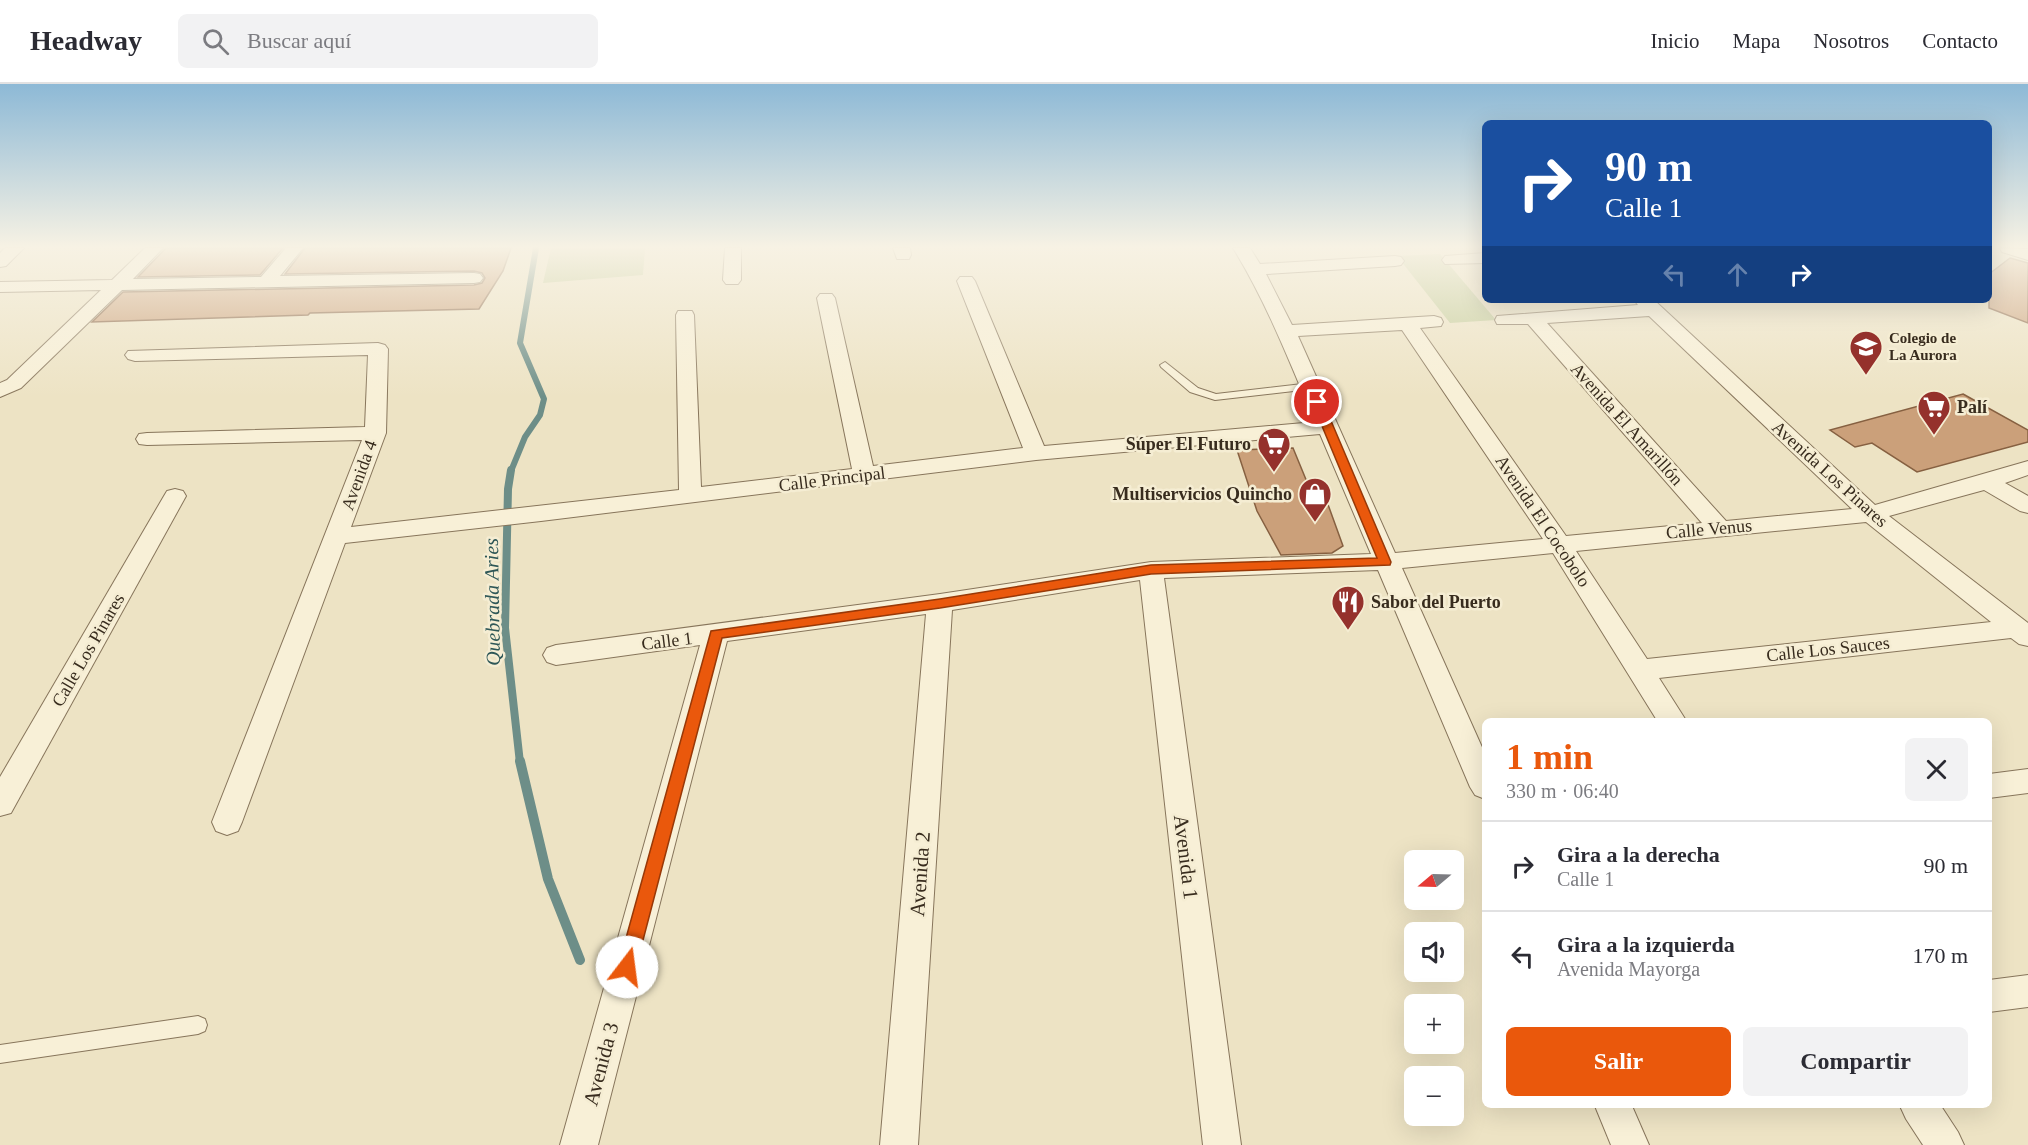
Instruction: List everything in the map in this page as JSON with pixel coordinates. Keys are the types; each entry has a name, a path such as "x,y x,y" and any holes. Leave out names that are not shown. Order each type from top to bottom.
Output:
{"street":[{"path":"0,391 14,384 104,298"},
{"path":"825,298 864,475"},
{"path":"973,298 1036,453"},
{"path":"1270,298 1311,386 1385,562 1482,780"},
{"path":"1504,320 1534,319 1648,305"},
{"name":"Avenida Los Pinares","path":"1648,305 1871,514 2022,633"},
{"path":"685,315 690,496"},
{"name":"Avenida El Amarillón","path":"1534,319 1720,528"},
{"path":"1286,331 1434,322"},
{"name":"Avenida El Cocobolo","path":"1408,324 1559,544 1670,718"},
{"name":"Avenida 4","path":"135,356 378,349 375,433 227,822"},
{"name":"Calle Principal","path":"337,536 541,514 1036,453 1328,427"},
{"path":"147,439 375,433"},
{"name":"Calle Venus","path":"1385,562 1871,514 1987,482 2028,468"},
{"path":"1987,482 2028,506"},
{"name":"Calle Los Pinares","path":"0,804 175,496"},
{"name":"Calle 1","path":"556,655 940,603 1151,570 1385,562"},
{"name":"Avenida 1","path":"1151,570 1222,1145"},
{"name":"Avenida 2","path":"899,1145 940,603"},
{"name":"Calle Los Sauces","path":"1640,670 2022,633"},
{"name":"Avenida 3","path":"579,1145 716,634"},
{"path":"1992,786 2028,781"},
{"path":"1992,996 2028,991"},
{"path":"1615,1108 1630,1145"},
{"path":"1920,1108 1945,1145"}],"lane":[{"path":"1165,365 1194,390 1215,397 1311,386"},
{"path":"0,1054 198,1025"}],"green space":[{"path":"1430,298 1477,298 1496,320 1450,323"}],"building":[{"path":"117,298 486,298 479,309 92,322"},
{"path":"1992,298 2028,298 2028,323 1989,308"},
{"name":"Palí","path":"1963,394 2028,430 2028,442 1917,472 1872,443 1855,447 1830,430"},
{"path":"1293,448 1314,499 1326,499 1343,546 1332,553 1281,555 1257,511 1237,450"}],"waterway":[{"name":"Quebrada Aries","path":"511,471 525,437 540,415 544,399 520,343 528,298"},
{"name":"Quebrada Aries","path":"511,470 508,489 505,628 520,763"},
{"name":"Quebrada Aries","path":"520,761 548,879 580,960"}],"place":[{"name":"Colegio de La Aurora","path":"1866,376"},
{"name":"Palí","path":"1934,436"},
{"name":"Súper El Futuro","path":"1274,473"},
{"name":"Multiservicios Quincho","path":"1315,523"},
{"name":"Sabor del Puerto","path":"1348,631"}],"route":[{"path":"627,967 716,634 940,603 1151,570 1270,564 1385,562 1317,402"}]}
